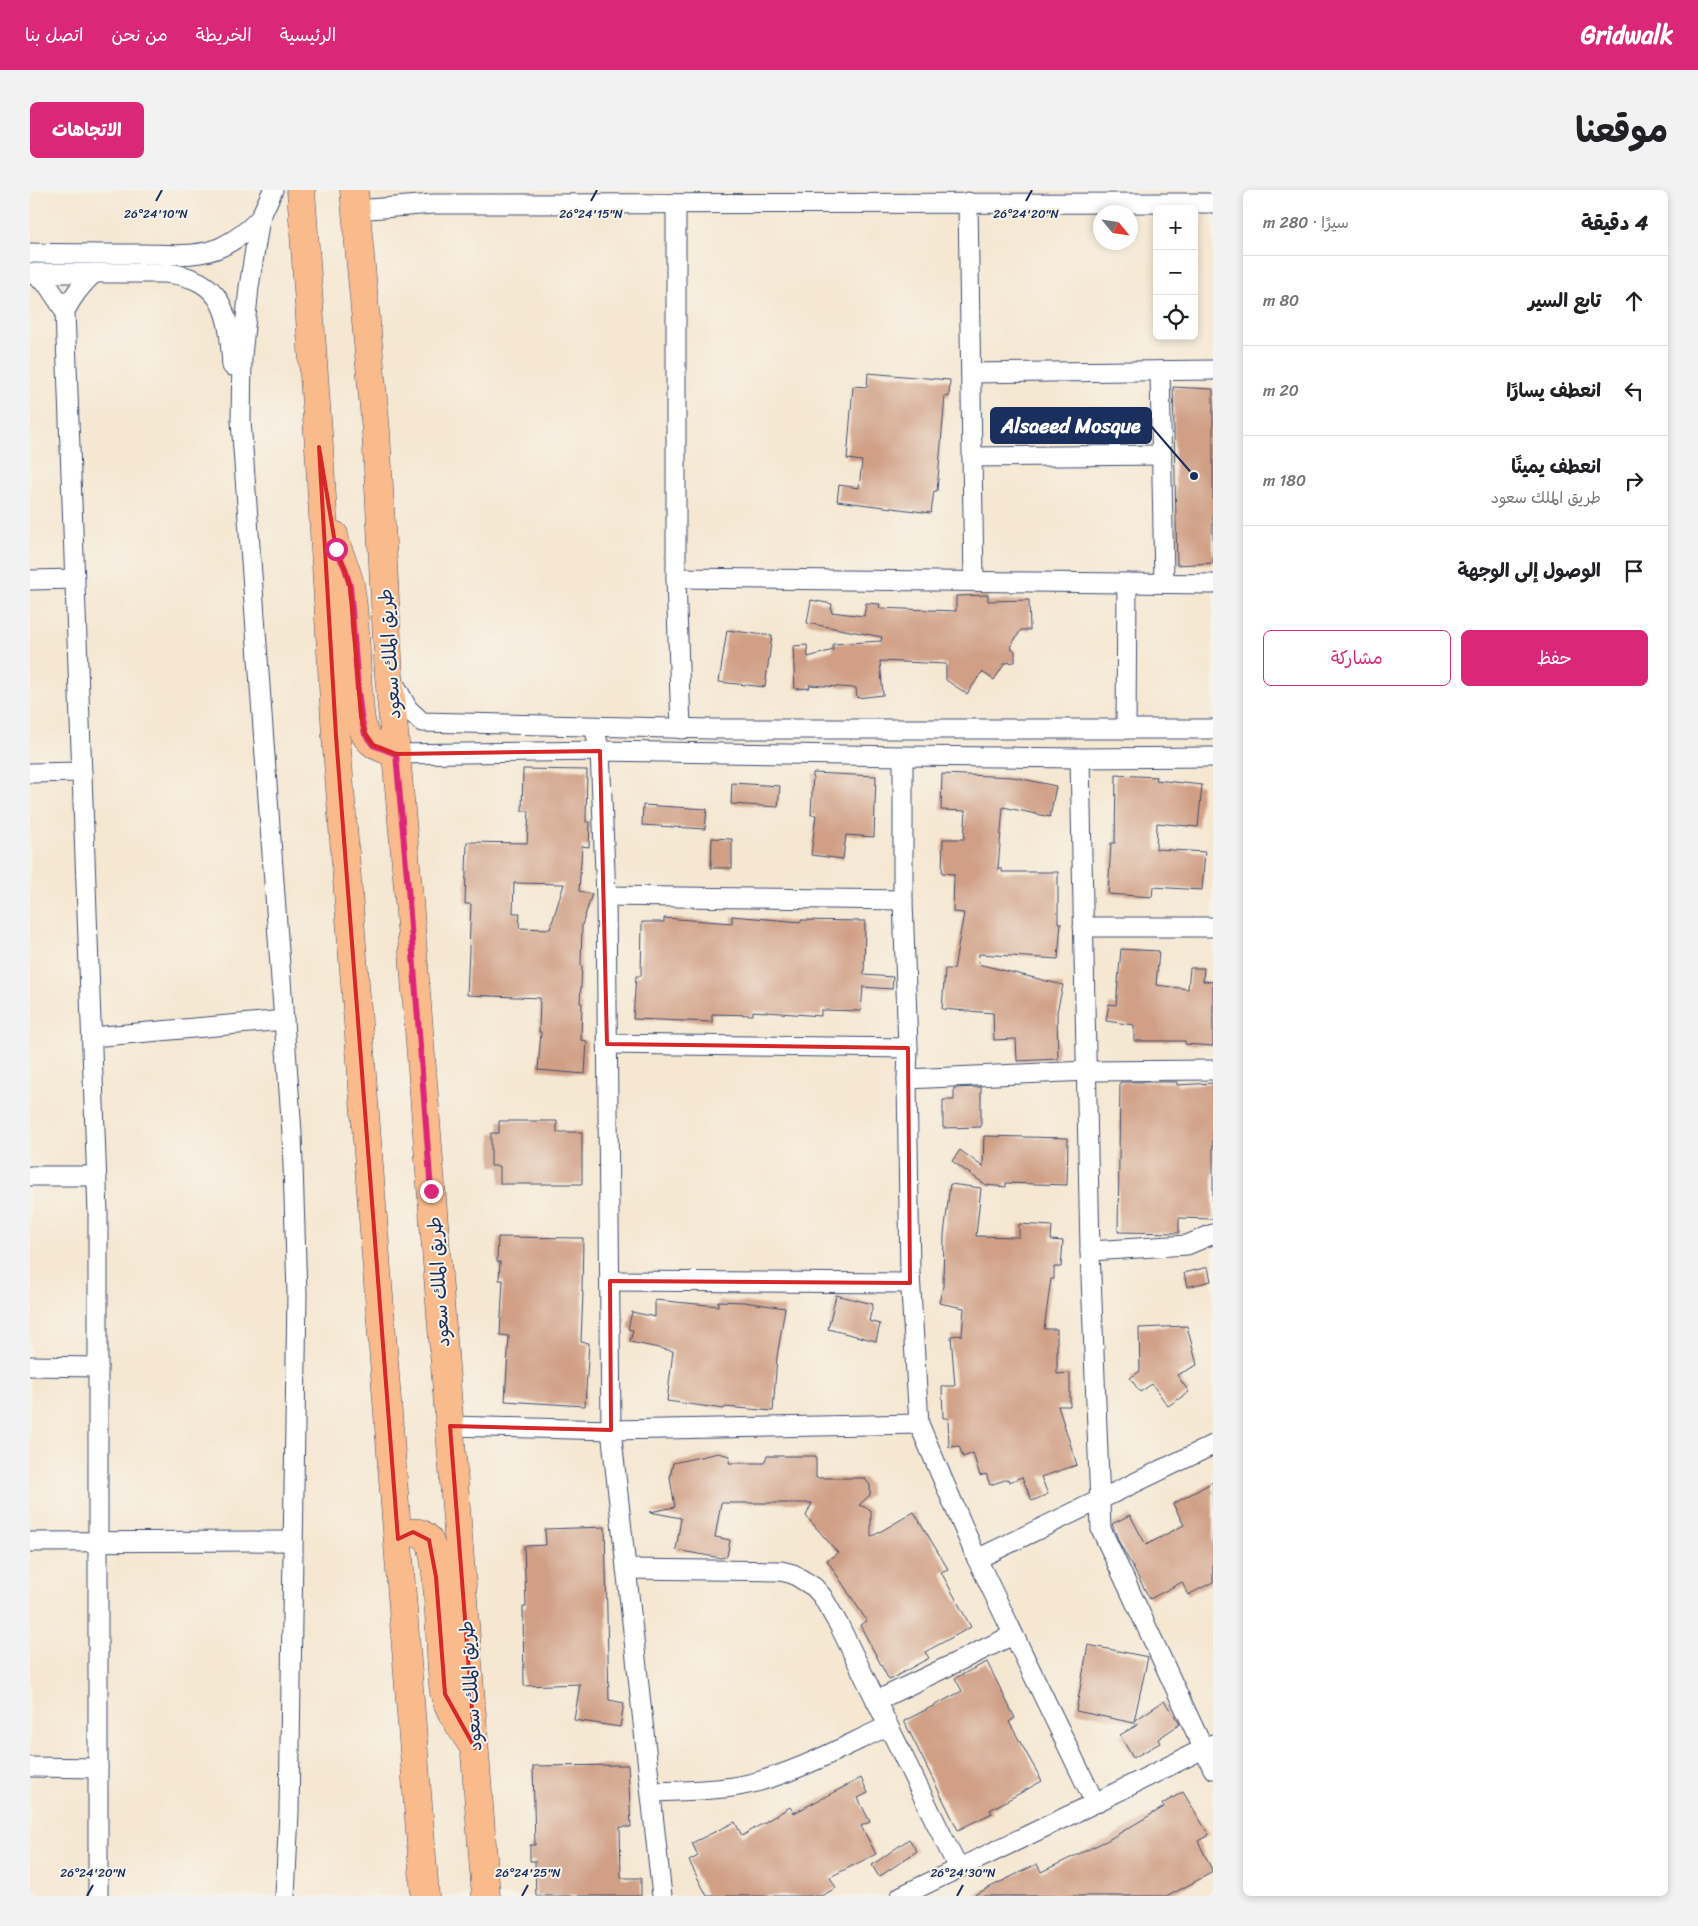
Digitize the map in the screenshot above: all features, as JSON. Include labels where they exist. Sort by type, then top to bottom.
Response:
[{"type":"main road","points":[[301,190],[319,447],[336,736],[398,1539],[422,1893]]},
{"type":"main road","name":"طريق الملك سعود","points":[[355,200],[376,431],[389,676],[408,888],[486,1896]]},
{"type":"main road","points":[[319,447],[336,549],[345,568],[350,586],[361,716],[365,734],[373,745],[396,754]]},
{"type":"main road","points":[[398,1539],[405,1533],[413,1532],[422,1534],[429,1540],[433,1553],[436,1577],[445,1694],[460,1727],[475,1748]]},
{"type":"street","points":[[273,190],[260,218],[249,287],[242,356],[241,421],[292,1133],[297,1294],[289,1812],[285,1896]]},
{"type":"street","points":[[355,200],[433,204],[1213,202]]},
{"type":"street","points":[[968,202],[974,581]]},
{"type":"street","points":[[676,204],[676,578],[680,729]]},
{"type":"street","points":[[30,254],[206,252],[220,248],[235,239],[249,230],[260,218]]},
{"type":"street","points":[[31,273],[182,275],[195,280],[215,294],[222,304],[229,328],[232,367],[241,421]]},
{"type":"street","points":[[31,273],[47,284],[65,311]]},
{"type":"street","points":[[94,273],[81,284],[72,296],[65,311],[97,1176],[98,1896]]},
{"type":"street","points":[[971,373],[1213,370]]},
{"type":"street","points":[[1160,371],[1164,584]]},
{"type":"street","points":[[972,457],[1162,455]]},
{"type":"street","points":[[676,578],[1213,584]]},
{"type":"street","points":[[30,580],[75,579]]},
{"type":"street","points":[[1126,729],[1127,583]]},
{"type":"street","points":[[389,676],[408,709],[422,722],[680,729],[1213,729]]},
{"type":"street","points":[[594,726],[600,751],[606,896],[611,1430],[662,1896]]},
{"type":"street","points":[[396,754],[600,751],[1080,758],[1213,757]]},
{"type":"street","points":[[903,756],[903,900],[908,1048],[910,1283],[919,1424],[977,1559],[1095,1804]]},
{"type":"street","points":[[1080,758],[1088,1071],[1090,1251],[1101,1529],[1209,1746],[1213,1769]]},
{"type":"street","points":[[30,773],[82,772]]},
{"type":"street","points":[[606,896],[903,900]]},
{"type":"street","points":[[1083,927],[1213,927]]},
{"type":"street","points":[[92,1037],[284,1020]]},
{"type":"street","points":[[607,1044],[908,1048]]},
{"type":"street","points":[[907,1079],[1088,1071],[1213,1070]]},
{"type":"street","points":[[30,1176],[97,1176]]},
{"type":"street","points":[[1090,1251],[1187,1245],[1213,1234]]},
{"type":"street","points":[[610,1281],[910,1283]]},
{"type":"street","points":[[30,1366],[98,1366]]},
{"type":"street","points":[[450,1426],[611,1430],[919,1424]]},
{"type":"street","points":[[977,1559],[1213,1445]]},
{"type":"street","points":[[30,1542],[293,1541]]},
{"type":"street","points":[[626,1569],[769,1569],[793,1574],[814,1587],[828,1606],[958,1868]]},
{"type":"street","points":[[876,1701],[1013,1635]]},
{"type":"street","points":[[651,1792],[738,1786],[765,1780],[817,1759],[888,1726]]},
{"type":"street","points":[[900,1896],[1095,1804],[1209,1746]]},
{"type":"street","points":[[30,1767],[98,1768]]},
{"type":"highlighted area","points":[[319,447],[336,549],[350,586],[361,716],[365,734],[373,745],[396,754],[600,751],[607,1044],[908,1048],[910,1283],[610,1281],[611,1430],[450,1426],[475,1748],[445,1694],[436,1577],[429,1540],[413,1532],[398,1539],[336,736]]},
{"type":"building","points":[[868,373],[950,380],[949,397],[945,396],[937,491],[934,491],[931,513],[837,501],[839,485],[859,488],[862,461],[847,459],[853,386],[867,387]]},
{"type":"building","points":[[1173,387],[1213,389],[1213,563],[1177,565]]},
{"type":"building","points":[[988,595],[988,601],[1029,600],[1030,630],[1021,630],[1010,647],[1015,651],[1015,662],[1005,663],[994,680],[982,672],[967,694],[946,680],[946,664],[880,661],[883,695],[857,698],[856,688],[809,685],[810,688],[795,689],[793,646],[807,645],[808,657],[833,650],[833,644],[881,641],[882,637],[807,623],[811,600],[832,604],[831,612],[864,616],[866,603],[880,604],[879,608],[956,611],[956,596]]},
{"type":"building","points":[[727,630],[772,636],[765,687],[719,682]]},
{"type":"building","points":[[523,769],[587,770],[586,822],[590,822],[589,847],[582,846],[579,891],[592,894],[582,925],[580,1003],[582,1003],[581,1040],[587,1041],[585,1074],[538,1070],[541,1032],[539,1032],[540,998],[467,995],[471,904],[465,904],[467,842],[527,843],[529,811],[522,811]],"holes":[[[514,883],[564,884],[550,929],[519,928],[520,913],[513,913]]]},
{"type":"building","points":[[813,773],[876,776],[874,837],[846,835],[843,859],[811,855],[816,815],[811,815]]},
{"type":"building","points":[[942,774],[1013,777],[1056,786],[1050,817],[1003,807],[998,869],[1002,869],[1002,872],[1058,872],[1058,923],[1061,923],[1058,959],[979,954],[978,964],[1063,985],[1057,1012],[1058,1059],[1017,1061],[1016,1039],[994,1040],[993,1013],[942,1009],[945,969],[954,969],[964,913],[953,912],[954,874],[942,873],[943,839],[964,839],[966,811],[941,810]]},
{"type":"building","points":[[1116,775],[1157,777],[1156,780],[1202,785],[1198,827],[1157,823],[1156,849],[1205,852],[1202,890],[1153,887],[1152,897],[1108,894],[1111,843],[1115,843]]},
{"type":"building","points":[[732,783],[780,786],[778,807],[731,804]]},
{"type":"building","points":[[643,805],[707,809],[705,829],[642,825]]},
{"type":"building","points":[[712,838],[732,839],[732,868],[711,868]]},
{"type":"building","points":[[732,916],[801,922],[801,920],[865,921],[864,975],[893,977],[892,989],[863,987],[861,1011],[821,1010],[821,1016],[753,1011],[753,1015],[712,1014],[712,1022],[633,1019],[636,976],[641,976],[642,922],[664,922],[664,918],[732,923]]},
{"type":"building","points":[[1121,949],[1159,951],[1156,985],[1188,989],[1190,968],[1204,968],[1203,981],[1213,982],[1213,1046],[1185,1044],[1185,1041],[1134,1041],[1134,1025],[1106,1021],[1109,1004],[1116,1005]]},
{"type":"building","points":[[1120,1082],[1177,1082],[1177,1085],[1213,1083],[1213,1219],[1179,1218],[1179,1233],[1118,1232]]},
{"type":"building","points":[[981,1087],[981,1127],[943,1128],[943,1100],[954,1100],[954,1088]]},
{"type":"building","points":[[499,1121],[557,1121],[557,1132],[582,1132],[582,1184],[500,1184],[500,1166],[491,1166],[491,1133],[499,1133]]},
{"type":"building","points":[[984,1136],[1068,1138],[1067,1185],[1006,1183],[1006,1187],[986,1185],[952,1161],[960,1150],[983,1167]]},
{"type":"building","points":[[950,1184],[981,1188],[976,1236],[1019,1237],[1019,1224],[1052,1226],[1051,1240],[1063,1241],[1061,1267],[1054,1267],[1054,1279],[1051,1279],[1044,1329],[1057,1329],[1057,1374],[1070,1373],[1070,1406],[1058,1406],[1077,1465],[1041,1477],[1048,1494],[1032,1501],[1022,1477],[1009,1482],[1008,1479],[990,1485],[986,1474],[980,1476],[973,1453],[963,1457],[959,1446],[949,1447],[948,1418],[943,1418],[942,1386],[955,1386],[951,1336],[962,1335],[964,1308],[939,1303],[943,1286],[944,1235]]},
{"type":"building","points":[[498,1237],[583,1238],[581,1342],[589,1343],[585,1406],[505,1401],[509,1336],[500,1335],[503,1280],[499,1280],[500,1262],[497,1262]]},
{"type":"building","points":[[1208,1267],[1211,1281],[1187,1287],[1184,1273]]},
{"type":"building","points":[[836,1295],[873,1304],[869,1321],[880,1324],[876,1341],[828,1329]]},
{"type":"building","points":[[655,1300],[718,1306],[718,1301],[744,1302],[785,1308],[777,1357],[773,1411],[725,1407],[724,1409],[667,1401],[673,1351],[630,1342],[633,1330],[628,1329],[632,1312],[655,1317]]},
{"type":"building","points":[[1187,1326],[1197,1365],[1177,1375],[1189,1392],[1168,1406],[1152,1384],[1140,1392],[1130,1378],[1140,1371],[1139,1328]]},
{"type":"building","points":[[718,1453],[730,1456],[729,1463],[764,1463],[767,1456],[816,1456],[816,1478],[864,1478],[870,1485],[870,1495],[859,1505],[871,1510],[871,1537],[914,1512],[948,1569],[941,1572],[971,1627],[925,1652],[929,1658],[889,1680],[860,1625],[867,1621],[827,1560],[838,1553],[806,1516],[812,1503],[721,1503],[715,1537],[730,1540],[727,1556],[721,1558],[676,1550],[681,1518],[650,1512],[675,1507],[670,1478],[673,1463]]},
{"type":"building","points":[[1213,1482],[1213,1582],[1188,1595],[1182,1582],[1150,1599],[1119,1542],[1112,1524],[1130,1515],[1146,1545],[1184,1525],[1173,1504]]},
{"type":"building","points":[[605,1527],[609,1700],[624,1703],[620,1727],[574,1720],[580,1684],[524,1686],[523,1607],[526,1607],[524,1546],[546,1545],[545,1529]]},
{"type":"building","points":[[1088,1645],[1148,1657],[1134,1721],[1164,1701],[1180,1724],[1158,1739],[1160,1743],[1133,1758],[1120,1735],[1139,1724],[1076,1711]]},
{"type":"building","points":[[987,1662],[1015,1718],[1009,1722],[1042,1781],[990,1810],[992,1813],[958,1830],[904,1721],[962,1691],[955,1678]]},
{"type":"building","points":[[628,1765],[631,1827],[620,1827],[621,1878],[641,1878],[641,1896],[536,1896],[535,1861],[530,1861],[530,1845],[535,1845],[533,1766]]},
{"type":"building","points":[[861,1778],[868,1793],[858,1798],[870,1822],[861,1826],[876,1854],[830,1877],[836,1888],[821,1896],[707,1896],[689,1861],[698,1856],[692,1843],[735,1822],[742,1836],[790,1807],[794,1813]]},
{"type":"building","points":[[1183,1792],[1209,1835],[1198,1841],[1213,1872],[1168,1896],[972,1896],[1037,1864],[1041,1872],[1108,1840],[1164,1807],[1162,1804]]},
{"type":"building","points":[[909,1839],[917,1851],[879,1877],[872,1865]]},
{"type":"place","name":"Alsaeed Mosque","points":[[1194,476]]},
{"type":"route","points":[[336,549],[345,568],[350,586],[358,690],[365,734],[373,745],[396,754],[431,1191]]}]
